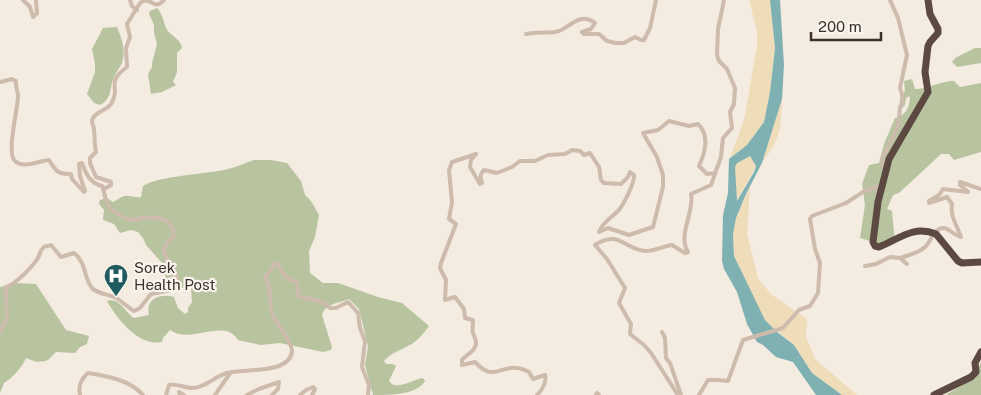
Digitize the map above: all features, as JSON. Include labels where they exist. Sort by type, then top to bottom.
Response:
[{"type":"highway","points":[[928,0],[930,14],[938,29],[938,33],[928,46],[925,72],[928,92],[889,159],[882,185],[873,238],[875,246],[882,246],[910,232],[919,230],[934,233],[958,261],[962,263],[981,262]]},
{"type":"highway","points":[[934,395],[971,377],[976,372],[975,363],[981,352]]},
{"type":"street","points":[[23,0],[30,7],[33,17],[37,13],[36,0]]},
{"type":"street","points":[[130,0],[132,6],[137,10]]},
{"type":"street","points":[[104,189],[111,185],[110,182],[96,177],[90,163],[90,158],[96,152],[92,120],[96,114],[110,106],[114,99],[114,80],[117,74],[126,67],[126,48],[130,37],[127,24],[140,2],[146,0],[152,5],[156,5],[164,0]]},
{"type":"street","points":[[526,34],[562,30],[574,21],[582,19],[592,20],[595,23],[591,29],[582,32],[584,34],[598,34],[607,41],[616,43],[635,37],[644,40],[650,28],[656,0]]},
{"type":"street","points":[[680,395],[651,353],[630,334],[631,324],[619,303],[625,288],[595,245],[604,240],[615,239],[627,243],[636,249],[647,251],[672,245],[685,253],[688,252],[686,238],[687,222],[692,201],[690,194],[711,185],[721,157],[723,138],[732,128],[730,112],[736,94],[733,79],[719,61],[717,55],[718,29],[724,0]]},
{"type":"street","points":[[884,176],[882,159],[898,126],[903,98],[900,88],[907,55],[898,18],[890,0]]},
{"type":"street","points":[[0,82],[16,80],[18,96],[11,145],[11,155],[16,163],[37,163],[48,160],[56,171],[64,175],[71,174],[72,179],[84,192],[80,170],[82,162],[92,181],[104,189],[105,199],[113,211],[122,217],[135,220],[144,218],[161,219],[168,222],[174,229],[174,236],[165,245],[164,250],[166,260],[177,277],[179,287],[151,294],[140,308],[134,311],[116,297],[106,296],[93,289],[85,267],[77,255],[74,253],[61,258],[51,245],[45,246],[41,249],[38,259],[24,274],[15,283],[6,287],[7,319],[0,332]]},
{"type":"street","points":[[537,395],[545,383],[545,375],[533,379],[529,372],[516,368],[495,372],[484,370],[475,362],[462,364],[462,360],[474,349],[476,344],[472,331],[473,322],[465,318],[464,309],[455,297],[445,300],[446,280],[440,268],[456,224],[449,219],[452,202],[449,170],[452,162],[476,154],[471,160],[470,167],[480,184],[482,183],[481,173],[484,170],[498,173],[520,161],[535,161],[548,155],[564,154],[572,150],[580,151],[584,155],[590,153],[599,167],[601,180],[604,183],[621,184],[630,172],[634,175],[633,183],[619,210],[608,220],[600,232],[608,228],[629,235],[653,227],[663,187],[663,175],[643,133],[658,130],[669,121],[689,126],[700,125],[706,140],[705,152],[700,166],[707,174],[715,173]]},
{"type":"street","points":[[865,266],[876,264],[890,257],[900,258],[916,253],[924,248],[934,233],[941,228],[945,228],[961,237],[951,210],[952,204],[947,197],[933,203],[929,203],[929,201],[939,195],[943,189],[968,192],[960,185],[960,182],[981,189]]},
{"type":"street","points":[[699,395],[708,380],[728,381],[743,340],[783,328],[799,310],[810,306],[818,293],[820,263],[811,228],[810,219],[812,216],[840,206],[863,192],[882,185]]},
{"type":"street","points":[[900,258],[907,264]]},
{"type":"street","points":[[166,395],[169,385],[173,384],[192,388],[202,386],[225,373],[275,368],[288,361],[292,348],[282,332],[281,326],[276,322],[265,277],[274,264],[277,263],[284,276],[297,283],[298,296],[326,302],[330,308],[336,308],[348,302],[356,309],[364,341],[362,367],[369,385],[368,395]]},
{"type":"street","points":[[662,332],[666,358],[670,363],[680,395]]},
{"type":"street","points":[[215,395],[231,372]]},
{"type":"street","points":[[80,395],[79,386],[88,373],[104,375],[134,385],[142,395]]},
{"type":"street","points":[[248,395],[279,382],[278,389],[272,395]]},
{"type":"street","points":[[300,395],[313,387],[315,388],[312,395]]},
{"type":"green space","points":[[157,8],[162,15],[167,30],[178,40],[182,48],[177,53],[177,72],[173,82],[176,85],[162,92],[151,94],[148,74],[152,67],[157,44],[154,25],[149,14],[150,11]]},
{"type":"green space","points":[[117,27],[124,54],[121,65],[112,81],[109,96],[100,105],[94,103],[87,94],[95,72],[92,49],[103,28]]},
{"type":"green space","points":[[975,48],[981,48],[981,63],[957,67],[952,62],[955,58]]},
{"type":"green space","points":[[912,79],[915,89],[949,81],[954,81],[960,87],[981,83],[981,152],[954,160],[949,154],[941,154],[899,193],[893,195],[887,209],[892,211],[895,243],[880,250],[870,241],[860,238],[865,205],[862,184],[869,165],[879,163],[884,144],[895,118],[905,113],[908,108],[910,96],[906,98],[905,105],[900,110],[900,97],[905,91],[904,81]]},
{"type":"green space","points":[[254,160],[271,160],[287,163],[301,181],[305,195],[319,215],[315,237],[309,251],[310,273],[323,283],[338,283],[402,303],[429,326],[414,342],[392,354],[384,361],[386,364],[396,366],[389,381],[392,384],[400,385],[423,378],[425,381],[421,386],[410,392],[373,395],[365,365],[368,346],[359,309],[349,299],[326,308],[322,315],[332,347],[331,350],[323,352],[280,343],[261,345],[238,340],[232,334],[224,331],[188,335],[178,334],[170,330],[162,342],[153,342],[137,336],[117,316],[107,301],[112,300],[119,303],[134,318],[149,315],[148,309],[151,301],[164,296],[174,297],[178,308],[185,314],[188,312],[192,302],[191,288],[181,288],[177,275],[166,279],[163,264],[146,245],[138,232],[131,230],[120,233],[114,224],[103,220],[104,210],[99,204],[100,200],[107,198],[113,202],[124,196],[141,197],[143,186],[159,180],[224,170]]},
{"type":"green space","points":[[15,283],[36,284],[66,330],[89,336],[87,344],[80,347],[75,353],[56,352],[48,360],[37,362],[26,358],[17,372],[4,383],[0,393],[0,287]]},
{"type":"green space","points":[[981,362],[981,395],[945,395],[966,382],[974,374]]},
{"type":"sand","points":[[749,0],[770,0],[775,48],[770,92],[764,122],[747,145],[730,158],[744,120],[757,46],[757,31]]},
{"type":"sand","points":[[782,99],[779,133],[773,147],[762,163]]},
{"type":"sand","points":[[750,156],[756,166],[737,201],[734,167],[737,163]]},
{"type":"sand","points":[[750,186],[747,234],[758,279],[772,295],[807,319],[806,337],[816,360],[857,395],[842,395],[812,373],[794,345],[766,322],[758,309],[734,256],[733,234],[736,218]]},
{"type":"water","points":[[770,0],[780,0],[784,65],[782,99],[762,163],[736,218],[733,234],[734,256],[765,320],[794,345],[812,373],[842,395],[816,395],[793,362],[776,357],[757,342],[747,324],[737,292],[724,269],[722,261],[723,215],[728,193],[729,159],[747,145],[764,122],[770,92],[775,48]],"holes":[[[750,156],[756,166],[754,172],[737,201],[735,167],[737,163]]]},
{"type":"place","name":"Sorek Health Post","points":[[116,297]]}]
